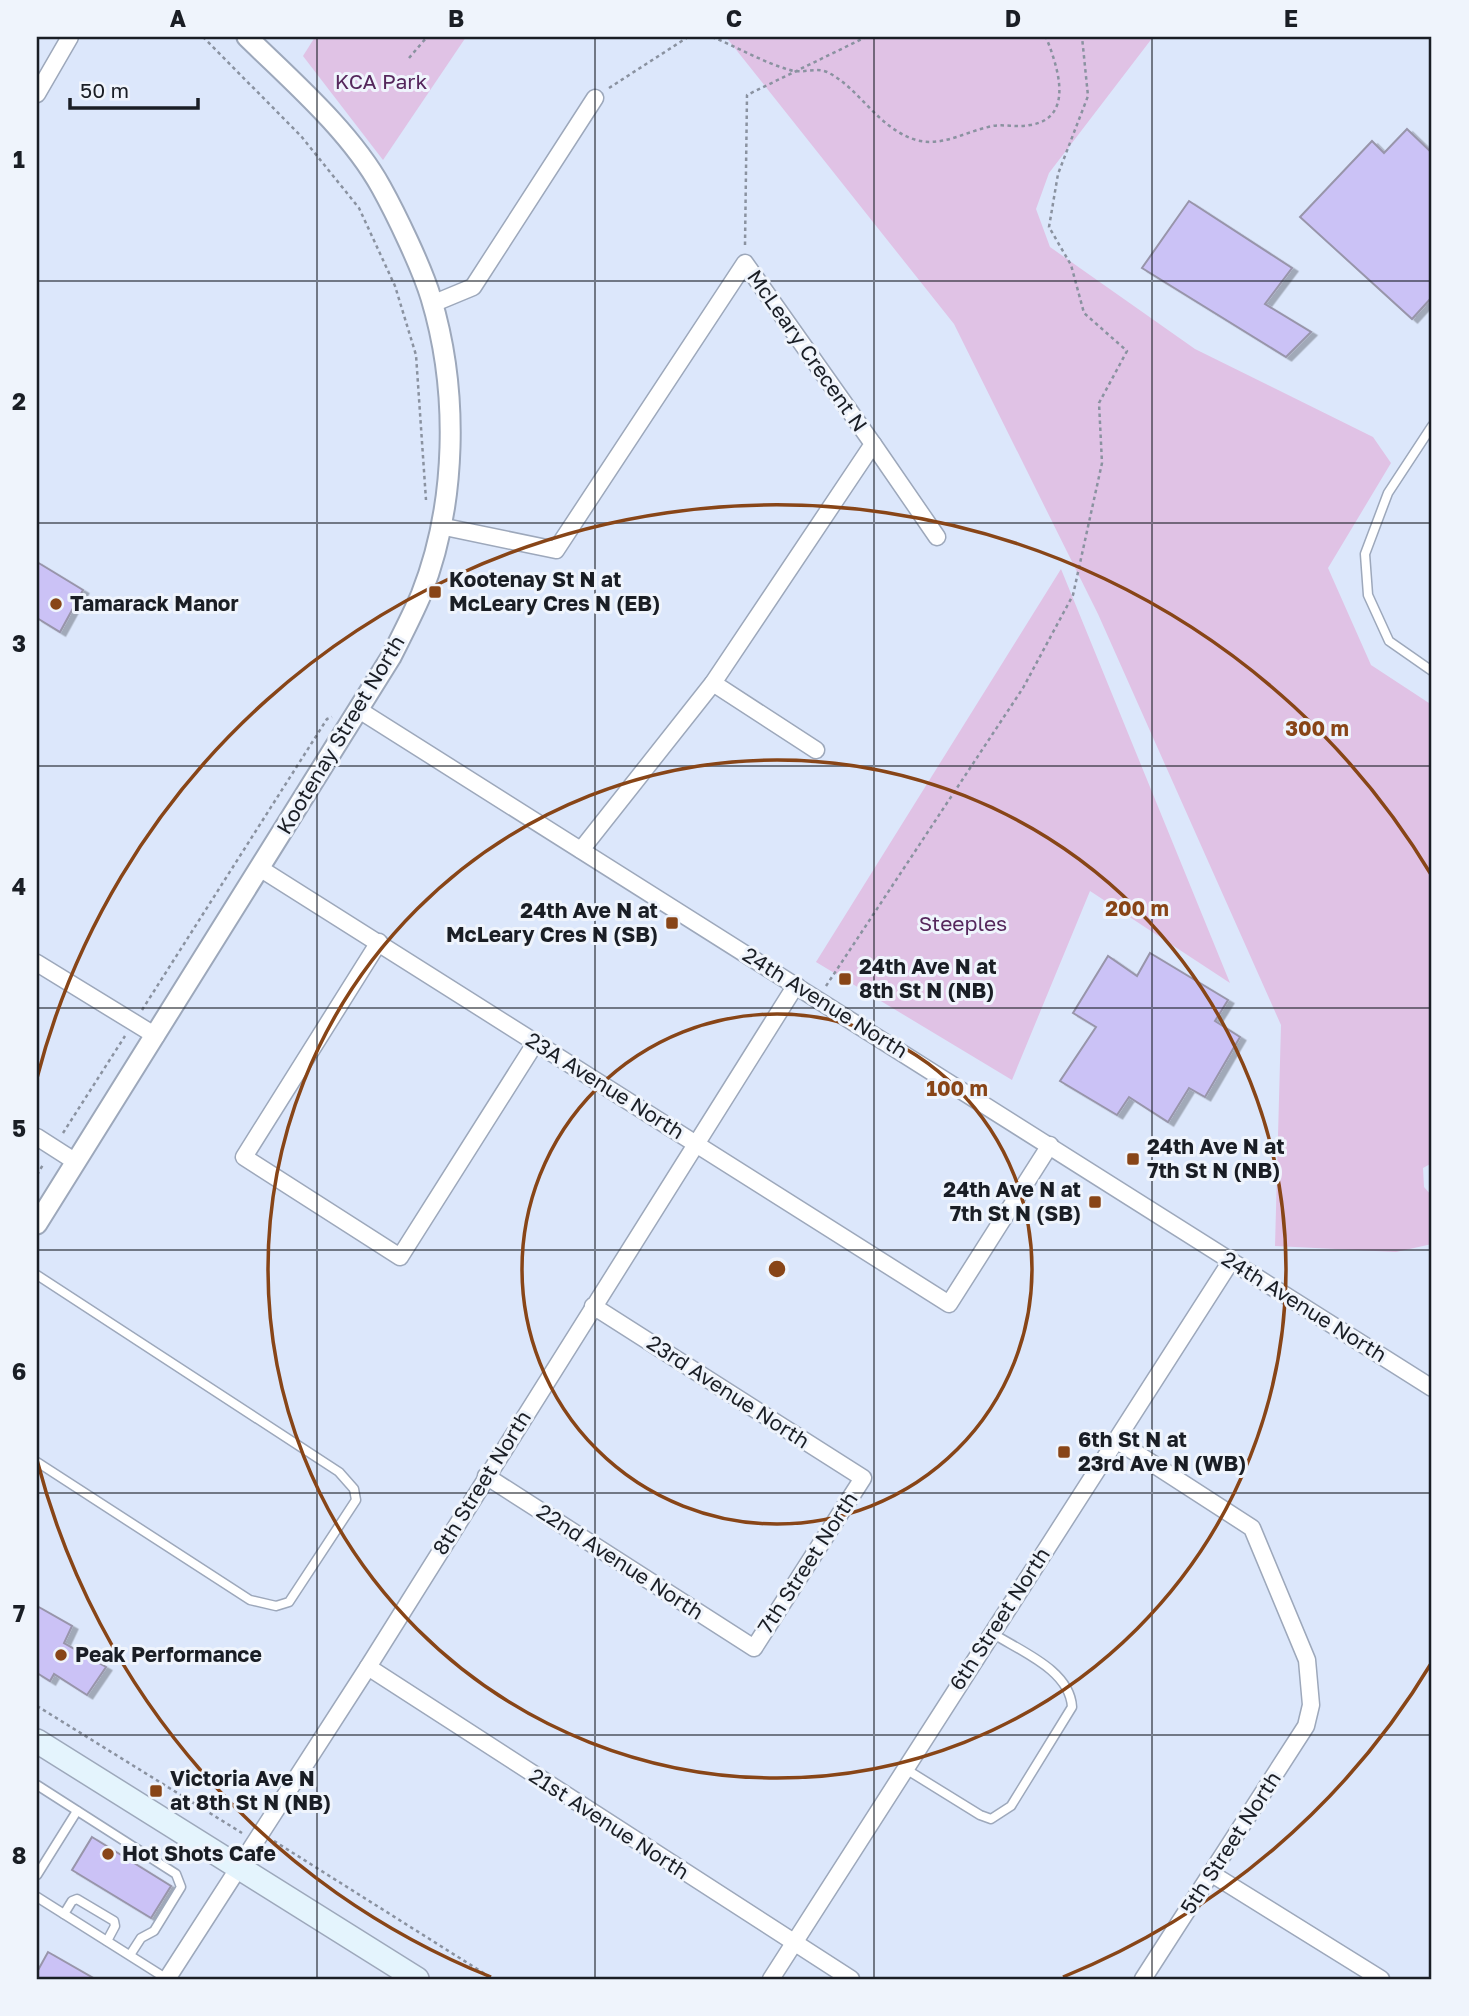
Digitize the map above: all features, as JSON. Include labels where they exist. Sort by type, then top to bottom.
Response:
[{"type":"main road","points":[[37,1741],[417,1979]]},
{"type":"street","points":[[37,94],[70,37]]},
{"type":"street","name":"Kootenay Street North","points":[[37,1224],[391,657],[421,593],[440,526],[451,454],[445,369],[432,304],[380,185],[328,117],[247,37]]},
{"type":"street","points":[[432,304],[473,287],[595,98]]},
{"type":"street","name":"McLeary Crecent N","points":[[440,526],[556,550],[745,263],[873,444],[713,682],[581,850]]},
{"type":"street","points":[[873,444],[937,537]]},
{"type":"street","points":[[713,682],[816,750]]},
{"type":"street","name":"24th Avenue North","points":[[359,710],[1432,1388]]},
{"type":"street","name":"23A Avenue North","points":[[261,869],[949,1304],[1050,1145]]},
{"type":"street","points":[[379,942],[244,1157],[400,1257],[536,1042]]},
{"type":"street","points":[[37,963],[156,1036]]},
{"type":"street","name":"8th Street North","points":[[167,1979],[368,1667],[796,985]]},
{"type":"street","points":[[37,1137],[76,1162]]},
{"type":"street","name":"6th Street North","points":[[771,1979],[1231,1261]]},
{"type":"street","name":"23rd Avenue North","points":[[593,1306],[863,1478]]},
{"type":"street","name":"5th Street North","points":[[1116,1440],[1252,1528],[1307,1660],[1311,1704],[1306,1726],[1143,1979]]},
{"type":"street","name":"22nd Avenue North","points":[[486,1476],[754,1648]]},
{"type":"street","name":"7th Street North","points":[[754,1648],[863,1478]]},
{"type":"street","name":"21st Avenue North","points":[[368,1667],[851,1979]]},
{"type":"street","points":[[1212,1874],[1381,1979]]},
{"type":"lane","points":[[1432,426],[1388,493],[1365,554],[1368,595],[1389,641],[1432,671]]},
{"type":"lane","points":[[37,1275],[339,1472],[354,1489],[356,1500],[289,1602],[276,1606],[263,1605],[250,1600],[37,1462]]},
{"type":"lane","points":[[904,1768],[980,1815],[991,1819],[1011,1806],[1072,1707],[1072,1696],[1067,1683],[992,1633]]},
{"type":"lane","points":[[37,1785],[176,1874],[181,1886],[154,1931],[141,1938],[130,1955]]},
{"type":"lane","points":[[37,1875],[77,1811]]},
{"type":"lane","points":[[37,1897],[167,1979]]},
{"type":"lane","points":[[64,1914],[72,1901],[77,1899],[114,1921],[115,1926],[107,1941]]},
{"type":"path","points":[[203,37],[301,136],[359,208],[395,286],[416,355],[424,496],[440,526]]},
{"type":"path","points":[[408,58],[427,37]]},
{"type":"path","points":[[595,98],[688,37]]},
{"type":"path","points":[[712,37],[795,72],[824,70],[840,80],[866,107],[914,139],[928,142],[949,141],[999,124],[1029,126],[1044,121],[1052,114],[1061,90],[1046,37]]},
{"type":"path","points":[[745,263],[747,95],[866,37]]},
{"type":"path","points":[[818,999],[1023,688],[1073,595],[1102,463],[1099,403],[1127,351],[1084,313],[1071,265],[1049,227],[1058,174],[1088,96],[1082,37]]},
{"type":"path","points":[[37,1175],[327,719],[359,710]]},
{"type":"path","points":[[37,1706],[256,1841],[274,1841]]},
{"type":"green space","name":"KCA Park","points":[[315,37],[466,37],[383,160],[303,56]]},
{"type":"green space","points":[[726,37],[1153,37],[1049,173],[1036,209],[1050,247],[1195,349],[1373,437],[1391,463],[1328,568],[1371,665],[1432,705],[1432,1163],[1423,1168],[1424,1187],[1432,1196],[1432,1244],[1396,1252],[1275,1246],[1281,1025],[1098,614],[954,324]]},
{"type":"green space","name":"Steeples","points":[[1061,569],[1230,983],[1090,891],[1012,1080],[816,962]]},
{"type":"building","points":[[1407,129],[1432,153],[1432,297],[1412,319],[1300,217],[1372,141],[1384,153]]},
{"type":"building","points":[[1189,201],[1292,268],[1265,304],[1311,332],[1286,357],[1142,268]]},
{"type":"building","name":"Tamarack Manor","points":[[37,562],[83,590],[60,632],[37,618]]},
{"type":"building","points":[[1150,953],[1228,1000],[1215,1021],[1240,1037],[1205,1097],[1189,1088],[1168,1122],[1129,1097],[1117,1115],[1060,1081],[1096,1027],[1073,1013],[1108,956],[1137,976]]},
{"type":"building","name":"Peak Performance","points":[[37,1606],[72,1626],[64,1643],[106,1667],[87,1695],[54,1674],[50,1681],[37,1673]]},
{"type":"building","points":[[92,1837],[171,1886],[151,1918],[72,1870]]},
{"type":"building","points":[[48,1952],[95,1979],[37,1979],[37,1972]]},
{"type":"place","name":"Kootenay St N at McLeary Cres N (EB)","points":[[435,592]]},
{"type":"place","name":"Tamarack Manor","points":[[56,604]]},
{"type":"place","name":"24th Ave N at McLeary Cres N (SB)","points":[[672,923]]},
{"type":"place","name":"24th Ave N at 8th St N (NB)","points":[[845,979]]},
{"type":"place","name":"24th Ave N at 7th St N (NB)","points":[[1133,1159]]},
{"type":"place","name":"24th Ave N at 7th St N (SB)","points":[[1095,1202]]},
{"type":"place","name":"6th St N at 23rd Ave N (WB)","points":[[1064,1452]]},
{"type":"place","name":"Peak Performance","points":[[61,1655]]},
{"type":"place","name":"Victoria Ave N at 8th St N (NB)","points":[[156,1791]]},
{"type":"place","name":"Hot Shots Cafe","points":[[108,1854]]}]
